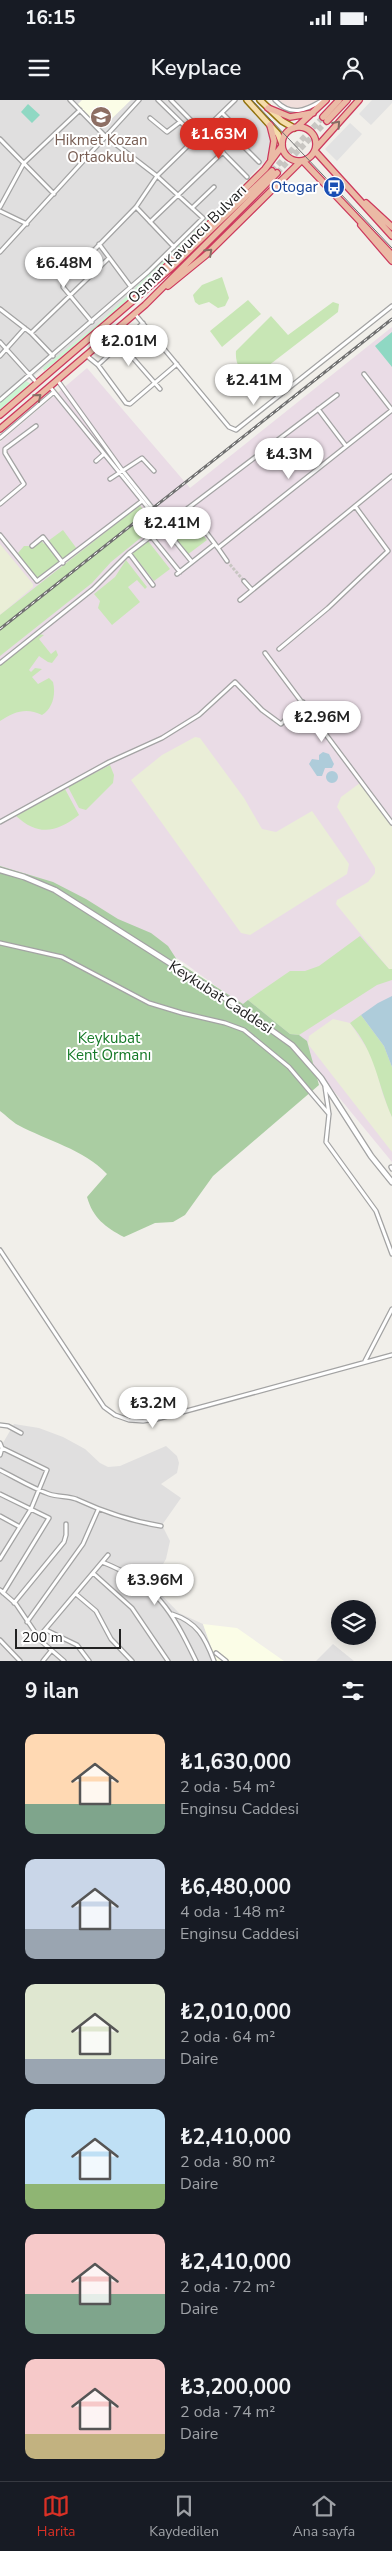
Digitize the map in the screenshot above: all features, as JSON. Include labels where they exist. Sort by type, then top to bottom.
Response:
[{"type":"highway","points":[[273,170],[285,134],[313,113],[325,100]]},
{"type":"highway","points":[[339,100],[325,119],[347,100]]},
{"type":"highway","points":[[282,145],[288,158],[302,161],[309,159],[315,149],[359,100]]},
{"type":"highway","points":[[268,108],[290,117],[313,113]]},
{"type":"highway","points":[[270,125],[274,144],[273,170]]},
{"type":"highway","points":[[296,127],[312,133],[315,149],[392,236]]},
{"type":"highway","points":[[302,161],[347,205],[392,255]]},
{"type":"highway","points":[[144,305],[206,255],[302,161]]},
{"type":"highway","name":"Osman Kavuncu Bulvarı","points":[[0,416],[138,297],[273,170]]},
{"type":"highway","name":"Osman Kavuncu Bulvarı","points":[[0,428],[52,390],[58,381],[135,314],[273,170]]},
{"type":"highway","points":[[359,198],[374,209],[392,227]]},
{"type":"highway","points":[[347,205],[392,261]]},
{"type":"main road","points":[[247,100],[278,134],[282,145]]},
{"type":"main road","points":[[260,100],[289,126],[296,127]]},
{"type":"street","points":[[0,400],[92,322],[203,218],[157,176],[105,136],[70,100]]},
{"type":"street","points":[[75,105],[80,100]]},
{"type":"street","points":[[0,251],[27,224],[139,100]]},
{"type":"street","points":[[158,100],[196,138]]},
{"type":"street","points":[[171,100],[247,177]]},
{"type":"street","points":[[92,322],[63,287],[64,281],[136,207],[157,176],[236,100]]},
{"type":"street","points":[[275,100],[286,109],[298,112],[325,100]]},
{"type":"street","points":[[27,224],[0,209],[2,201],[24,163],[80,110]]},
{"type":"street","points":[[222,113],[245,136],[239,142],[259,162]]},
{"type":"street","points":[[150,118],[167,132],[180,122]]},
{"type":"street","points":[[0,139],[54,194]]},
{"type":"street","points":[[150,222],[224,152]]},
{"type":"street","points":[[192,208],[214,187]]},
{"type":"street","points":[[136,207],[174,247]]},
{"type":"street","points":[[100,244],[131,287]]},
{"type":"street","points":[[31,333],[109,258]]},
{"type":"street","points":[[135,314],[229,427],[239,429],[392,306]]},
{"type":"street","points":[[0,308],[31,333],[53,356]]},
{"type":"street","points":[[98,365],[143,323]]},
{"type":"street","points":[[0,356],[25,328]]},
{"type":"street","points":[[112,334],[160,389]]},
{"type":"street","points":[[0,342],[37,383]]},
{"type":"street","points":[[87,356],[98,365],[128,404],[132,404],[177,364]]},
{"type":"street","points":[[151,536],[178,573],[216,546],[392,410],[364,374]]},
{"type":"street","points":[[58,381],[142,501],[165,526]]},
{"type":"street","points":[[0,438],[52,390],[104,454],[121,471],[192,562]]},
{"type":"street","points":[[0,663],[93,590],[128,554],[337,395]]},
{"type":"street","points":[[318,409],[346,446]]},
{"type":"street","points":[[0,504],[24,484],[5,453],[5,449],[36,426]]},
{"type":"street","points":[[96,461],[104,454]]},
{"type":"street","points":[[110,479],[142,458],[154,471]]},
{"type":"street","points":[[240,600],[392,476]]},
{"type":"street","points":[[0,535],[37,581],[142,501]]},
{"type":"street","points":[[279,649],[328,608],[388,551],[355,506]]},
{"type":"street","points":[[188,508],[228,561]]},
{"type":"street","points":[[32,546],[43,537],[63,563]]},
{"type":"street","points":[[128,554],[154,585]]},
{"type":"street","points":[[244,581],[252,590]]},
{"type":"street","points":[[265,654],[303,702],[392,823]]},
{"type":"street","points":[[0,822],[109,762],[162,738],[199,715],[235,682],[262,710],[281,724],[303,702]]},
{"type":"street","name":"Keykubat Caddesi","points":[[0,870],[24,876],[55,890],[239,1007],[292,1045],[310,1064],[371,1156],[392,1182]]},
{"type":"street","points":[[0,943],[62,956],[155,1005],[225,1023],[244,1030],[293,1071],[329,1114]]},
{"type":"street","points":[[325,1085],[329,1114],[326,1142],[376,1211],[392,1254]]},
{"type":"street","points":[[0,1250],[90,1388],[108,1410],[124,1419],[143,1421],[158,1419],[392,1354]]},
{"type":"street","points":[[365,1361],[392,1309]]},
{"type":"street","points":[[0,1425],[8,1426],[22,1433]]},
{"type":"street","points":[[0,1443],[2,1448],[0,1455]]},
{"type":"street","points":[[0,1558],[31,1509],[47,1469],[2,1448]]},
{"type":"street","points":[[0,1470],[40,1490],[62,1498],[75,1499],[98,1510],[125,1519],[161,1526]]},
{"type":"street","points":[[0,1494],[49,1518],[2,1592],[14,1603],[38,1638],[64,1661]]},
{"type":"street","points":[[27,1622],[83,1544],[98,1510]]},
{"type":"street","points":[[0,1516],[20,1527]]},
{"type":"street","points":[[14,1603],[64,1542],[66,1524]]},
{"type":"street","points":[[38,1638],[108,1555]]},
{"type":"street","points":[[102,1562],[124,1571],[160,1598],[171,1614],[196,1661]]},
{"type":"street","points":[[93,1573],[132,1608],[168,1661]]},
{"type":"street","points":[[76,1594],[96,1611],[111,1639],[132,1661]]},
{"type":"street","points":[[171,1614],[188,1620],[200,1630],[206,1638],[214,1661]]},
{"type":"street","points":[[46,1630],[77,1645],[89,1661]]},
{"type":"street","points":[[0,1640],[20,1661]]},
{"type":"street","points":[[43,1661],[51,1650]]},
{"type":"street","points":[[216,1653],[226,1661]]},
{"type":"shaded area","points":[[0,100],[246,100],[284,142],[198,229],[98,324],[0,403]]},
{"type":"shaded area","name":"Hikmet Kozan Ortaokulu","points":[[82,100],[131,100],[101,129],[77,105]]},
{"type":"shaded area","points":[[278,100],[318,100],[309,107],[298,110],[286,107]]},
{"type":"shaded area","points":[[372,100],[392,100],[392,103],[371,125],[359,114]]},
{"type":"shaded area","points":[[350,123],[362,134],[337,161],[325,149]]},
{"type":"shaded area","points":[[392,327],[392,1162],[314,1067],[283,1035],[183,962],[103,914],[0,867],[0,442],[87,368],[190,488]]},
{"type":"shaded area","points":[[0,544],[33,584],[33,587],[0,615]]},
{"type":"shaded area","points":[[195,737],[200,738],[244,798],[262,829],[276,832],[312,811],[349,864],[347,874],[250,935],[241,933],[131,780],[162,755]]},
{"type":"shaded area","points":[[360,783],[392,827],[392,969],[389,969],[336,904],[337,900],[368,882],[375,873],[375,868],[337,807],[341,797]]},
{"type":"shaded area","points":[[333,1019],[350,1023],[373,1058],[383,1095],[392,1117],[392,1152],[308,1044],[309,1036]]},
{"type":"shaded area","points":[[14,1424],[39,1428],[63,1437],[85,1449],[100,1463],[108,1467],[120,1466],[166,1446],[177,1456],[179,1463],[177,1473],[161,1484],[181,1498],[162,1525],[170,1541],[166,1559],[159,1571],[148,1581],[179,1613],[203,1624],[216,1661],[0,1661],[0,1448]]},
{"type":"shaded area","points":[[203,1624],[237,1628],[284,1661],[216,1661]]},
{"type":"shaded area","points":[[334,1645],[354,1661],[316,1661]]},
{"type":"green space","points":[[28,104],[40,115],[32,123],[21,112]]},
{"type":"green space","points":[[257,171],[259,173],[98,329],[44,371],[43,368],[98,324]]},
{"type":"green space","points":[[97,254],[104,261],[94,272],[87,265]]},
{"type":"green space","points":[[222,277],[229,298],[225,306],[218,308],[209,302],[199,305],[195,302],[193,295],[202,285]]},
{"type":"green space","points":[[248,300],[261,314],[222,347],[210,331]]},
{"type":"green space","points":[[333,302],[339,304],[338,312],[251,379],[241,371],[236,360],[236,351],[271,316],[288,335]]},
{"type":"green space","points":[[392,332],[392,367],[375,346]]},
{"type":"green space","points":[[26,381],[31,384],[0,410],[0,403]]},
{"type":"green space","points":[[140,505],[154,527],[111,562],[92,583],[0,656],[0,615]]},
{"type":"green space","points":[[184,512],[207,540],[187,555],[165,527]]},
{"type":"green space","points":[[63,530],[77,549],[36,580],[18,553],[24,546],[33,546],[41,540],[44,544]]},
{"type":"green space","points":[[148,541],[170,569],[154,581],[132,553]]},
{"type":"green space","points":[[126,560],[147,587],[145,589],[137,580],[128,587],[140,602],[112,625],[98,608],[100,601],[94,594],[115,577]]},
{"type":"green space","points":[[39,634],[44,635],[39,639],[51,654],[56,650],[58,655],[52,663],[39,656],[29,670],[31,672],[35,668],[42,669],[32,677],[38,684],[49,678],[53,682],[54,696],[51,705],[42,715],[25,711],[10,715],[0,721],[0,665]]},
{"type":"green space","points":[[110,765],[114,775],[113,783],[86,810],[79,808],[68,787]]},
{"type":"green space","points":[[65,789],[79,815],[71,821],[48,830],[32,827],[16,816]]},
{"type":"green space","name":"Keykubat Kent Ormanı","points":[[0,866],[53,882],[86,899],[118,919],[151,933],[168,946],[179,963],[243,1004],[248,1000],[290,1034],[299,1035],[307,1041],[319,1085],[213,1176],[185,1215],[173,1222],[155,1223],[124,1237],[111,1229],[96,1216],[87,1197],[107,1174],[87,1158],[65,1146],[29,1131],[0,1111]]},
{"type":"green space","points":[[360,936],[389,969],[392,969],[392,980],[377,985],[299,1035],[290,1034],[248,1000],[290,971],[305,971],[319,966]]},
{"type":"green space","points":[[361,1015],[384,1046],[392,1067],[392,1117],[371,1057],[359,1034],[350,1023]]},
{"type":"water","points":[[323,752],[329,754],[334,764],[332,768],[325,768],[322,776],[317,776],[309,764],[312,759],[319,760],[319,755]]},
{"type":"water","points":[[330,771],[334,771],[338,777],[334,783],[330,783],[326,779],[326,775]]},
{"type":"water","points":[[392,996],[392,1067],[384,1046],[361,1015]]},
{"type":"tunnel","points":[[272,171],[323,117]]},
{"type":"tunnel","points":[[277,173],[327,121]]},
{"type":"tunnel","points":[[227,561],[244,581]]},
{"type":"tram line","points":[[252,100],[392,248]]},
{"type":"railway","points":[[0,629],[392,319]]},
{"type":"place","name":"Hikmet Kozan Ortaokulu","points":[[101,117]]},
{"type":"place","name":"Otogar","points":[[334,187]]}]
